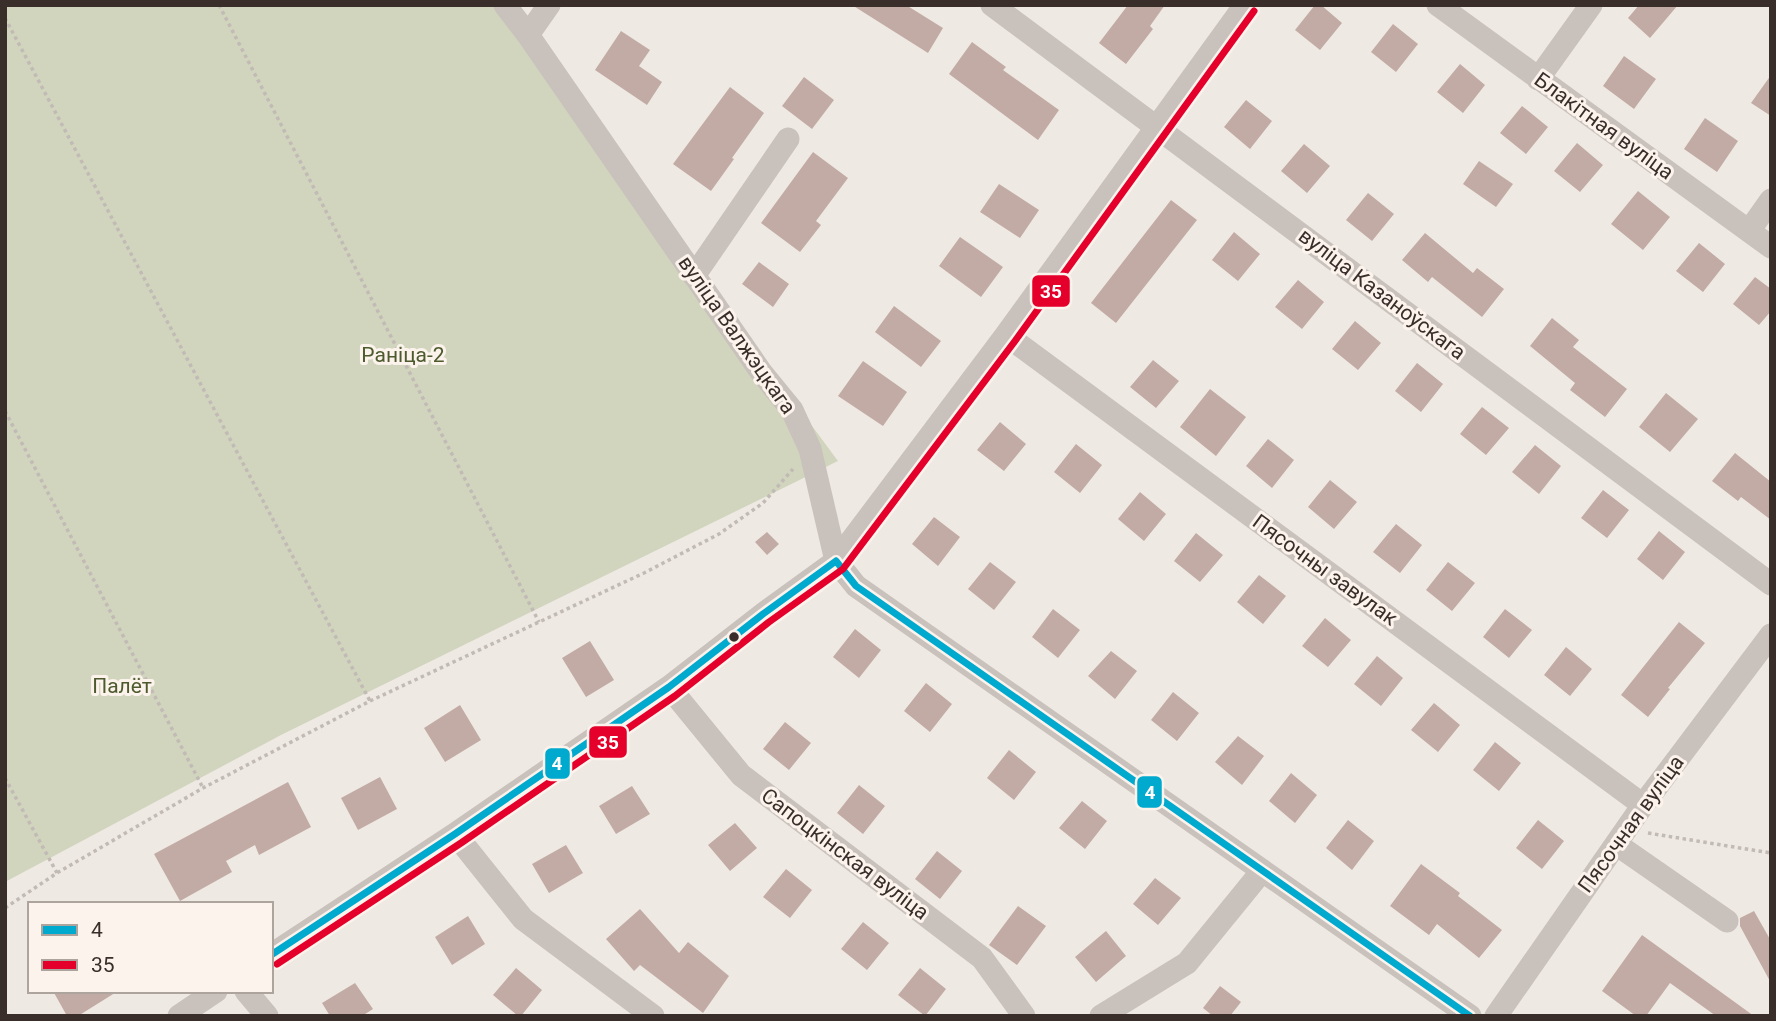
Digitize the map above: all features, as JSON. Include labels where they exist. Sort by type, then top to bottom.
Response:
[{"type":"street","name":"вуліца Валжэцкага","points":[[505,5],[761,372],[792,410],[810,449],[836,561],[856,586],[1470,1016]]},
{"type":"street","points":[[528,35],[550,5]]},
{"type":"street","name":"вуліца Казаноўскага","points":[[992,5],[1771,584]]},
{"type":"street","points":[[273,954],[669,687],[836,561],[1006,335],[1245,5]]},
{"type":"street","name":"Блакітная вуліца","points":[[1438,5],[1771,247]]},
{"type":"street","points":[[1538,79],[1591,5]]},
{"type":"street","points":[[694,276],[788,139]]},
{"type":"street","points":[[1749,231],[1771,200]]},
{"type":"street","name":"Пясочны завулак","points":[[1006,335],[1643,805]]},
{"type":"street","name":"Пясочная вуліца","points":[[1496,1016],[1643,805],[1771,635]]},
{"type":"street","name":"Сапоцкінская вуліца","points":[[669,687],[741,775],[982,958],[1024,1016]]},
{"type":"street","points":[[454,834],[523,919],[653,1016]]},
{"type":"street","points":[[1621,837],[1727,921]]},
{"type":"street","points":[[1101,1016],[1187,962],[1262,871]]},
{"type":"street","points":[[178,1016],[213,993]]},
{"type":"street","points":[[248,993],[267,1016]]},
{"type":"path","points":[[219,5],[540,622]]},
{"type":"path","points":[[5,18],[370,701]]},
{"type":"path","points":[[5,411],[203,788]]},
{"type":"path","points":[[5,908],[57,873],[203,788],[370,701],[644,573],[719,534],[763,503],[810,449]]},
{"type":"path","points":[[5,778],[57,873]]},
{"type":"path","points":[[1621,837],[1771,853]]},
{"type":"green space","name":"Раніца-2","points":[[5,5],[501,5],[838,461],[281,735],[5,882]]},
{"type":"building","points":[[852,5],[906,5],[943,28],[928,53]]},
{"type":"building","points":[[1128,5],[1165,5],[1150,26],[1153,29],[1126,64],[1099,43]]},
{"type":"building","points":[[1315,5],[1321,5],[1342,23],[1320,50],[1295,30]]},
{"type":"building","points":[[1639,5],[1678,5],[1650,38],[1628,18]]},
{"type":"building","points":[[1393,24],[1418,44],[1396,72],[1371,52]]},
{"type":"building","points":[[621,31],[650,50],[639,66],[662,82],[647,105],[595,70]]},
{"type":"building","points":[[972,42],[1006,67],[1003,70],[1059,110],[1038,140],[949,74]]},
{"type":"building","points":[[1624,56],[1656,79],[1634,109],[1603,86]]},
{"type":"building","points":[[1460,64],[1485,85],[1463,113],[1437,92]]},
{"type":"building","points":[[1771,75],[1771,116],[1751,103]]},
{"type":"building","points":[[804,77],[834,100],[812,129],[782,106]]},
{"type":"building","points":[[730,87],[764,113],[711,191],[673,164]]},
{"type":"building","points":[[1246,100],[1272,121],[1250,149],[1224,127]]},
{"type":"building","points":[[1522,106],[1548,127],[1526,154],[1500,133]]},
{"type":"building","points":[[1705,118],[1738,141],[1717,172],[1684,149]]},
{"type":"building","points":[[1577,143],[1603,165],[1580,192],[1554,171]]},
{"type":"building","points":[[1304,144],[1330,166],[1307,193],[1281,171]]},
{"type":"building","points":[[813,152],[848,178],[816,221],[821,225],[800,252],[761,223]]},
{"type":"building","points":[[1479,161],[1513,184],[1496,207],[1463,184]]},
{"type":"building","points":[[999,184],[1039,210],[1020,238],[980,212]]},
{"type":"building","points":[[1638,191],[1670,217],[1643,250],[1611,224]]},
{"type":"building","points":[[1368,193],[1394,214],[1372,241],[1346,220]]},
{"type":"building","points":[[1171,200],[1197,220],[1116,323],[1091,303]]},
{"type":"building","points":[[1234,232],[1260,254],[1238,281],[1212,260]]},
{"type":"building","points":[[1425,233],[1473,273],[1477,268],[1504,289],[1482,317],[1432,277],[1428,282],[1402,260]]},
{"type":"building","points":[[960,237],[1003,267],[981,297],[939,266]]},
{"type":"building","points":[[1699,243],[1725,264],[1703,292],[1676,271]]},
{"type":"building","points":[[759,262],[789,284],[773,307],[742,284]]},
{"type":"building","points":[[1755,277],[1771,289],[1771,311],[1759,325],[1733,304]]},
{"type":"building","points":[[1298,280],[1324,302],[1302,329],[1275,307]]},
{"type":"building","points":[[894,306],[941,341],[921,367],[875,332]]},
{"type":"building","points":[[1552,318],[1579,340],[1573,347],[1627,389],[1605,417],[1570,390],[1575,383],[1530,346]]},
{"type":"building","points":[[1355,321],[1381,343],[1358,370],[1332,349]]},
{"type":"building","points":[[1153,360],[1179,381],[1156,408],[1130,387]]},
{"type":"building","points":[[863,361],[907,392],[883,426],[838,396]]},
{"type":"building","points":[[1417,363],[1443,384],[1421,412],[1395,391]]},
{"type":"building","points":[[1210,389],[1246,417],[1216,456],[1180,427]]},
{"type":"building","points":[[1666,393],[1698,419],[1670,452],[1639,427]]},
{"type":"building","points":[[1482,407],[1509,428],[1486,455],[1460,434]]},
{"type":"building","points":[[1000,422],[1026,444],[1004,471],[977,450]]},
{"type":"building","points":[[1268,439],[1294,460],[1272,488],[1246,466]]},
{"type":"building","points":[[1076,444],[1102,465],[1080,493],[1054,472]]},
{"type":"building","points":[[1535,445],[1561,466],[1539,494],[1512,472]]},
{"type":"building","points":[[1735,453],[1771,482],[1771,520],[1741,497],[1738,501],[1712,481]]},
{"type":"building","points":[[1330,480],[1357,502],[1334,529],[1308,507]]},
{"type":"building","points":[[1603,490],[1629,510],[1607,538],[1581,518]]},
{"type":"building","points":[[1140,492],[1166,514],[1144,541],[1118,519]]},
{"type":"building","points":[[934,517],[960,537],[938,566],[912,544]]},
{"type":"building","points":[[1396,524],[1422,545],[1400,573],[1373,552]]},
{"type":"building","points":[[1659,531],[1685,552],[1663,580],[1637,559]]},
{"type":"building","points":[[767,532],[779,544],[767,555],[755,542]]},
{"type":"building","points":[[1196,533],[1223,555],[1200,582],[1174,561]]},
{"type":"building","points":[[990,562],[1016,582],[994,610],[968,589]]},
{"type":"building","points":[[1448,562],[1475,583],[1452,611],[1426,590]]},
{"type":"building","points":[[1259,575],[1286,596],[1263,624],[1237,602]]},
{"type":"building","points":[[1053,609],[1080,630],[1058,658],[1032,637]]},
{"type":"building","points":[[1505,609],[1532,630],[1509,658],[1483,637]]},
{"type":"building","points":[[1325,618],[1351,640],[1328,667],[1302,646]]},
{"type":"building","points":[[1679,622],[1705,643],[1648,717],[1621,695]]},
{"type":"building","points":[[855,629],[881,650],[859,678],[833,657]]},
{"type":"building","points":[[590,641],[614,680],[586,697],[562,658]]},
{"type":"building","points":[[1566,647],[1592,669],[1570,696],[1544,675]]},
{"type":"building","points":[[1111,651],[1137,671],[1115,699],[1088,676]]},
{"type":"building","points":[[1377,656],[1403,678],[1381,706],[1354,684]]},
{"type":"building","points":[[926,683],[952,704],[930,732],[904,711]]},
{"type":"building","points":[[1173,692],[1199,713],[1177,741],[1151,720]]},
{"type":"building","points":[[1434,703],[1460,725],[1438,752],[1411,730]]},
{"type":"building","points":[[460,705],[481,740],[445,762],[424,728]]},
{"type":"building","points":[[785,722],[811,743],[789,770],[763,749]]},
{"type":"building","points":[[1238,736],[1264,756],[1242,785],[1215,762]]},
{"type":"building","points":[[1495,742],[1521,763],[1499,791],[1473,770]]},
{"type":"building","points":[[1009,750],[1036,772],[1014,800],[987,778]]},
{"type":"building","points":[[1291,773],[1317,795],[1295,823],[1269,801]]},
{"type":"building","points":[[380,777],[397,809],[358,830],[341,798]]},
{"type":"building","points":[[288,782],[311,827],[259,855],[255,845],[226,861],[232,872],[180,901],[154,854]]},
{"type":"building","points":[[859,785],[885,806],[863,834],[837,813]]},
{"type":"building","points":[[632,786],[650,814],[616,834],[599,806]]},
{"type":"building","points":[[1082,801],[1107,821],[1085,849],[1059,828]]},
{"type":"building","points":[[1348,820],[1374,841],[1352,870],[1326,848]]},
{"type":"building","points":[[1538,820],[1564,841],[1542,869],[1516,848]]},
{"type":"building","points":[[735,823],[757,848],[730,871],[708,845]]},
{"type":"building","points":[[566,845],[583,873],[549,893],[532,864]]},
{"type":"building","points":[[937,851],[962,871],[940,899],[915,879]]},
{"type":"building","points":[[1421,864],[1460,893],[1458,896],[1502,930],[1479,958],[1437,924],[1429,935],[1390,906]]},
{"type":"building","points":[[786,869],[812,890],[790,918],[763,897]]},
{"type":"building","points":[[1155,878],[1181,898],[1158,925],[1133,904]]},
{"type":"building","points":[[1018,906],[1046,926],[1017,965],[989,945]]},
{"type":"building","points":[[640,909],[679,953],[688,942],[729,976],[703,1013],[640,965],[634,971],[606,939]]},
{"type":"building","points":[[1754,911],[1771,941],[1771,983],[1740,926],[1740,918]]},
{"type":"building","points":[[468,916],[485,944],[452,965],[435,937]]},
{"type":"building","points":[[863,922],[889,943],[867,970],[841,949]]},
{"type":"building","points":[[1106,931],[1126,956],[1096,982],[1075,957]]},
{"type":"building","points":[[1642,935],[1754,1016],[1716,1016],[1670,983],[1646,1016],[1636,1016],[1602,991]]},
{"type":"building","points":[[516,968],[542,990],[521,1016],[493,995]]},
{"type":"building","points":[[920,968],[946,989],[925,1016],[898,995]]},
{"type":"building","points":[[355,983],[373,1009],[362,1016],[330,1016],[322,1003]]},
{"type":"building","points":[[1220,986],[1241,1002],[1230,1016],[1213,1016],[1203,1008]]},
{"type":"building","points":[[54,993],[115,993],[78,1016],[67,1016]]},
{"type":"transit line","name":"35","points":[[277,964],[461,843],[675,696],[769,622],[843,569],[1015,341],[1254,11]]},
{"type":"transit line","name":"4","points":[[836,561],[856,586],[1470,1016]]},
{"type":"transit line","name":"4","points":[[273,954],[455,834],[669,687],[836,561]]},
{"type":"park label","name":"Палёт","points":[[122,686]]}]
